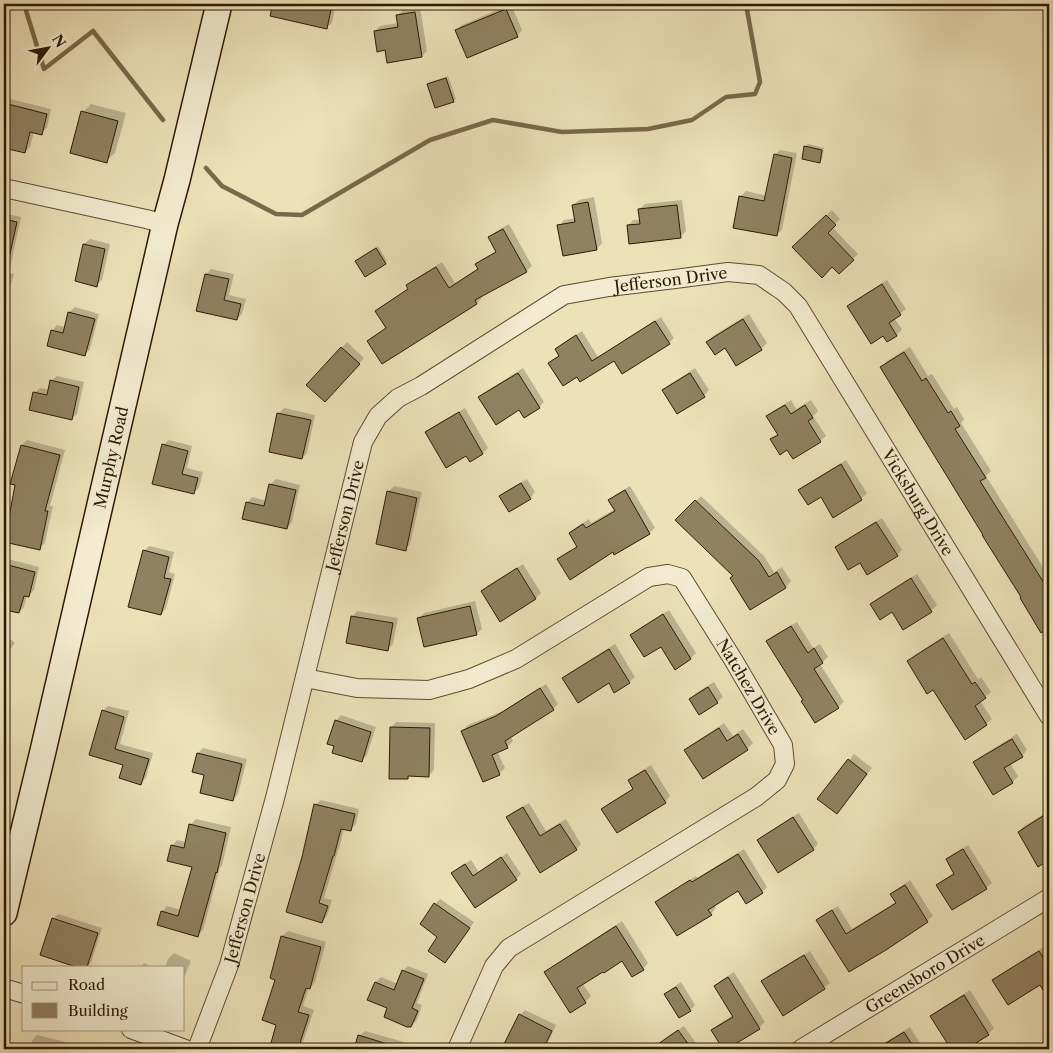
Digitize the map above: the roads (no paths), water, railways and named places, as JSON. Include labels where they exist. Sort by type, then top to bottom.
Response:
[{"type":"main road","name":"Murphy Road","points":[[4,913],[165,224],[219,4]]},
{"type":"street","points":[[4,188],[165,224]]},
{"type":"street","name":"Jefferson Drive","points":[[197,1049],[229,965],[275,798],[363,442],[378,416],[398,398],[421,386],[564,295],[609,287],[728,272],[759,274],[784,292]]},
{"type":"street","name":"Vicksburg Drive","points":[[784,292],[798,306],[1049,716]]},
{"type":"street","name":"Natchez Drive","points":[[305,678],[357,688],[429,690],[469,679],[516,659],[648,577],[668,574],[682,578],[734,661],[783,745],[785,764],[777,780],[756,797],[509,948],[494,966],[457,1049]]},
{"type":"street","name":"Greensboro Drive","points":[[801,1049],[1049,898]]},
{"type":"street","points":[[4,988],[22,993]]},
{"type":"street","points":[[134,1030],[185,1049]]},
{"type":"waterway","points":[[24,4],[44,69],[93,31],[163,120]]},
{"type":"waterway","points":[[206,168],[222,186],[276,214],[302,215],[430,140],[493,120],[562,132],[648,129],[692,120],[726,97],[755,94],[760,82],[746,4]]}]
